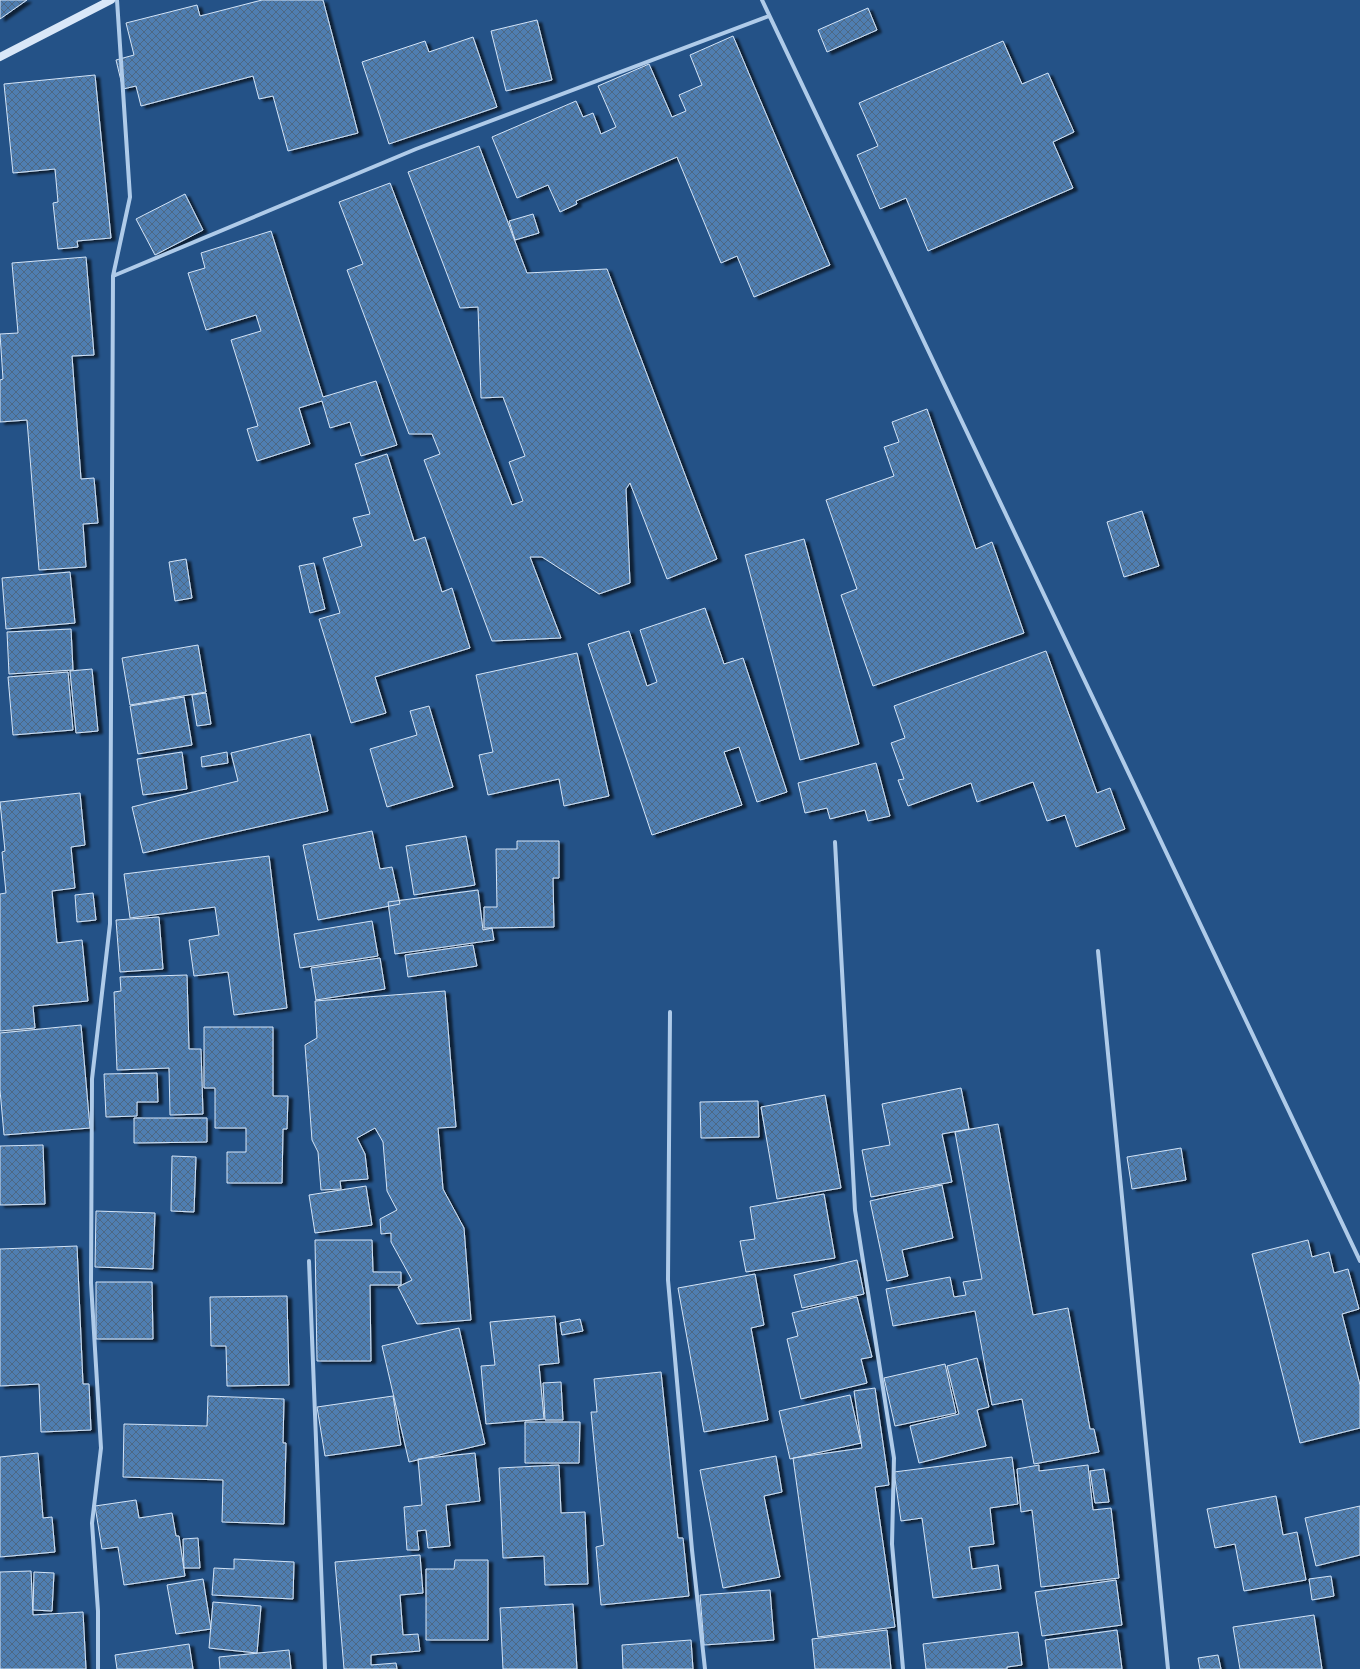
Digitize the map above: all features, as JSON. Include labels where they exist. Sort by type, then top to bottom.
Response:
[{"type":"main road","points":[[0,57],[111,0]]},
{"type":"street","points":[[98,1669],[98,1612],[92,1523],[101,1448],[91,1283],[92,1079],[110,924],[113,276],[130,197],[117,0]]},
{"type":"street","points":[[762,0],[1360,1261]]},
{"type":"street","points":[[113,276],[416,149],[769,16]]},
{"type":"street","points":[[835,842],[855,1210],[894,1458],[892,1544],[903,1669]]},
{"type":"street","points":[[1098,951],[1168,1669]]},
{"type":"street","points":[[670,1012],[668,1280],[692,1550],[706,1669]]},
{"type":"street","points":[[309,1261],[325,1669]]},
{"type":"building","points":[[0,0],[27,0],[0,19]]},
{"type":"building","points":[[262,0],[323,0],[358,133],[288,151],[273,96],[259,99],[253,76],[141,106],[136,86],[123,89],[116,60],[134,55],[126,23],[197,5],[200,16]]},
{"type":"building","points":[[868,8],[877,30],[827,52],[818,30]]},
{"type":"building","points":[[537,20],[552,80],[506,91],[491,31]]},
{"type":"building","points":[[733,36],[830,265],[754,297],[737,256],[721,263],[677,157],[576,201],[577,204],[560,212],[548,185],[517,198],[492,137],[576,101],[583,117],[593,113],[601,134],[616,127],[598,86],[649,64],[672,117],[686,111],[679,95],[702,85],[690,55]]},
{"type":"building","points":[[473,37],[497,107],[389,144],[362,62],[425,41],[429,52]]},
{"type":"building","points":[[1003,41],[1022,84],[1048,73],[1074,132],[1053,142],[1073,188],[928,251],[906,198],[880,209],[857,155],[878,146],[859,103]]},
{"type":"building","points":[[95,75],[111,238],[77,241],[78,247],[58,249],[53,203],[58,202],[55,169],[13,173],[4,84]]},
{"type":"building","points":[[479,146],[527,273],[607,269],[717,559],[667,579],[630,483],[626,489],[630,583],[599,594],[542,557],[530,557],[561,638],[492,641],[424,460],[440,454],[432,434],[409,434],[347,270],[363,264],[339,202],[390,183],[512,505],[523,501],[509,462],[525,456],[503,397],[481,398],[478,307],[460,308],[408,172]]},
{"type":"building","points":[[185,194],[203,230],[155,255],[136,219]]},
{"type":"building","points":[[533,214],[539,233],[515,240],[509,221]]},
{"type":"building","points":[[271,231],[323,397],[376,381],[397,445],[361,456],[350,422],[330,428],[322,401],[299,408],[310,444],[257,461],[247,429],[258,426],[231,340],[261,331],[256,315],[206,330],[188,273],[205,268],[201,253]]},
{"type":"building","points":[[86,257],[94,355],[72,356],[81,479],[94,478],[98,523],[83,524],[86,567],[39,570],[27,420],[0,422],[0,380],[3,379],[0,334],[18,333],[12,263]]},
{"type":"building","points":[[927,409],[976,549],[992,542],[1024,633],[873,686],[841,595],[857,589],[826,500],[894,476],[884,447],[899,442],[892,422]]},
{"type":"building","points":[[387,454],[414,541],[425,537],[442,592],[452,588],[470,648],[375,677],[386,713],[351,723],[319,619],[340,613],[323,558],[362,546],[353,518],[370,514],[355,464]]},
{"type":"building","points":[[1142,511],[1159,566],[1124,577],[1107,522]]},
{"type":"building","points":[[804,539],[859,744],[800,760],[745,555]]},
{"type":"building","points":[[186,559],[192,598],[175,601],[169,562]]},
{"type":"building","points":[[314,563],[325,609],[310,613],[299,566]]},
{"type":"building","points":[[70,572],[75,623],[6,629],[2,578]]},
{"type":"building","points":[[705,608],[724,664],[743,658],[787,792],[757,802],[739,747],[724,752],[742,805],[652,835],[588,644],[629,631],[647,686],[657,682],[640,630]]},
{"type":"building","points":[[71,629],[73,670],[9,674],[7,632]]},
{"type":"building","points":[[198,645],[206,692],[130,705],[122,658]]},
{"type":"building","points":[[1046,651],[1097,793],[1110,788],[1125,829],[1076,847],[1065,815],[1047,821],[1033,782],[977,802],[971,783],[908,806],[898,780],[904,779],[891,743],[905,738],[894,706]]},
{"type":"building","points":[[577,653],[609,796],[564,806],[559,779],[488,795],[479,755],[493,752],[476,675]]},
{"type":"building","points":[[92,669],[98,731],[76,733],[70,671]]},
{"type":"building","points":[[68,672],[73,730],[13,735],[8,677]]},
{"type":"building","points":[[206,693],[211,724],[197,726],[192,695]]},
{"type":"building","points":[[184,697],[192,745],[138,754],[130,706]]},
{"type":"building","points":[[429,706],[453,787],[387,807],[370,749],[417,735],[410,711]]},
{"type":"building","points":[[310,734],[328,811],[143,853],[132,807],[238,781],[231,753]]},
{"type":"building","points":[[182,752],[187,789],[143,795],[137,759]]},
{"type":"building","points":[[227,752],[228,763],[202,767],[201,757]]},
{"type":"building","points":[[876,763],[890,816],[868,821],[865,810],[830,819],[827,808],[805,813],[798,783]]},
{"type":"building","points":[[80,793],[85,845],[71,847],[75,888],[52,891],[57,943],[82,940],[88,1001],[33,1006],[35,1028],[0,1031],[0,894],[6,893],[2,852],[5,851],[0,802]]},
{"type":"building","points":[[372,831],[380,869],[392,867],[400,904],[318,920],[303,845]]},
{"type":"building","points":[[466,836],[475,885],[414,895],[406,846]]},
{"type":"building","points":[[517,841],[559,841],[559,878],[553,878],[554,927],[484,928],[484,907],[497,907],[496,849],[517,849]]},
{"type":"building","points":[[269,856],[287,1008],[234,1015],[228,972],[194,976],[189,940],[219,935],[215,907],[130,918],[124,874]]},
{"type":"building","points":[[478,890],[483,930],[492,928],[494,940],[395,954],[388,902]]},
{"type":"building","points":[[93,893],[96,920],[77,922],[75,895]]},
{"type":"building","points":[[159,917],[163,969],[120,972],[116,920]]},
{"type":"building","points":[[372,921],[378,956],[300,968],[294,934]]},
{"type":"building","points":[[473,945],[477,966],[408,977],[405,955]]},
{"type":"building","points":[[380,958],[385,989],[316,1000],[311,968]]},
{"type":"building","points":[[187,975],[189,1049],[201,1049],[203,1114],[170,1115],[169,1068],[117,1070],[114,992],[121,991],[120,977]]},
{"type":"building","points":[[445,991],[456,1127],[438,1128],[443,1189],[464,1228],[471,1320],[417,1324],[398,1287],[412,1280],[391,1242],[391,1233],[381,1234],[380,1219],[397,1210],[387,1191],[383,1142],[375,1128],[357,1138],[365,1154],[368,1179],[340,1181],[341,1189],[321,1190],[318,1152],[312,1140],[305,1045],[317,1038],[315,1001]]},
{"type":"building","points":[[81,1025],[90,1128],[4,1135],[0,1090],[0,1033]]},
{"type":"building","points":[[204,1027],[273,1027],[273,1096],[288,1096],[287,1129],[283,1129],[282,1183],[227,1183],[227,1152],[246,1152],[246,1128],[215,1128],[215,1088],[204,1088]]},
{"type":"building","points":[[157,1073],[158,1102],[137,1102],[137,1116],[106,1117],[104,1074]]},
{"type":"building","points":[[961,1088],[969,1129],[942,1134],[952,1182],[871,1197],[862,1150],[890,1145],[882,1104]]},
{"type":"building","points":[[825,1095],[841,1188],[777,1199],[761,1107]]},
{"type":"building","points":[[758,1101],[759,1137],[701,1138],[700,1102]]},
{"type":"building","points":[[134,1118],[207,1118],[207,1142],[134,1143]]},
{"type":"building","points":[[998,1124],[1033,1315],[1068,1308],[1090,1429],[1094,1429],[1099,1452],[1034,1464],[1022,1399],[992,1405],[975,1311],[893,1326],[886,1289],[950,1277],[954,1297],[966,1295],[963,1282],[982,1279],[955,1132]]},
{"type":"building","points":[[43,1145],[45,1204],[0,1205],[0,1146]]},
{"type":"building","points":[[1181,1148],[1186,1180],[1132,1189],[1127,1157]]},
{"type":"building","points":[[172,1156],[196,1157],[194,1212],[171,1211]]},
{"type":"building","points":[[942,1185],[953,1238],[902,1250],[908,1276],[887,1281],[870,1201]]},
{"type":"building","points":[[366,1186],[372,1225],[315,1233],[309,1195]]},
{"type":"building","points":[[824,1194],[835,1258],[746,1272],[740,1241],[755,1239],[750,1207]]},
{"type":"building","points":[[96,1211],[155,1213],[153,1269],[95,1267]]},
{"type":"building","points":[[315,1240],[372,1240],[373,1272],[401,1272],[401,1285],[370,1285],[371,1361],[317,1361]]},
{"type":"building","points":[[1308,1240],[1312,1257],[1329,1252],[1334,1273],[1348,1269],[1359,1309],[1342,1314],[1360,1385],[1360,1428],[1300,1443],[1252,1254]]},
{"type":"building","points":[[77,1246],[83,1384],[89,1384],[91,1430],[41,1432],[39,1384],[0,1386],[0,1249]]},
{"type":"building","points":[[857,1260],[864,1294],[802,1308],[794,1275]]},
{"type":"building","points":[[755,1274],[764,1325],[751,1328],[768,1420],[704,1432],[678,1288]]},
{"type":"building","points":[[96,1282],[152,1282],[153,1339],[96,1339]]},
{"type":"building","points":[[287,1296],[289,1385],[227,1386],[226,1346],[211,1346],[210,1297]]},
{"type":"building","points":[[857,1297],[872,1357],[861,1359],[867,1383],[801,1399],[787,1339],[798,1336],[792,1313]]},
{"type":"building","points":[[555,1316],[559,1363],[539,1365],[544,1419],[486,1424],[481,1366],[495,1365],[490,1322]]},
{"type":"building","points":[[580,1319],[583,1331],[562,1335],[560,1323]]},
{"type":"building","points":[[459,1328],[485,1444],[409,1462],[382,1346]]},
{"type":"building","points":[[977,1358],[989,1407],[977,1410],[986,1446],[919,1463],[910,1426],[959,1414],[947,1366]]},
{"type":"building","points":[[945,1364],[956,1413],[895,1426],[884,1378]]},
{"type":"building","points":[[661,1372],[678,1538],[683,1538],[689,1596],[601,1605],[596,1547],[604,1545],[591,1412],[597,1412],[594,1379]]},
{"type":"building","points":[[561,1382],[563,1420],[545,1420],[543,1383]]},
{"type":"building","points":[[875,1388],[889,1485],[875,1487],[895,1627],[818,1637],[793,1458],[862,1448],[854,1391]]},
{"type":"building","points":[[850,1395],[861,1443],[790,1459],[779,1411]]},
{"type":"building","points":[[208,1396],[284,1399],[283,1443],[286,1443],[284,1524],[222,1522],[223,1480],[123,1477],[124,1424],[207,1426]]},
{"type":"building","points":[[393,1396],[401,1445],[325,1456],[317,1407]]},
{"type":"building","points":[[525,1422],[580,1422],[579,1463],[525,1463]]},
{"type":"building","points":[[38,1453],[43,1518],[52,1517],[55,1552],[0,1557],[0,1457]]},
{"type":"building","points":[[475,1453],[480,1501],[446,1505],[450,1546],[428,1548],[426,1530],[417,1531],[419,1550],[407,1550],[404,1507],[422,1505],[418,1459]]},
{"type":"building","points":[[776,1456],[782,1492],[764,1496],[780,1577],[723,1588],[700,1470]]},
{"type":"building","points":[[1012,1457],[1018,1504],[990,1508],[994,1544],[969,1547],[972,1569],[998,1565],[1001,1589],[933,1598],[922,1518],[901,1521],[894,1472]]},
{"type":"building","points":[[559,1465],[561,1513],[585,1512],[588,1584],[545,1585],[544,1556],[503,1558],[499,1468]]},
{"type":"building","points":[[1039,1465],[1039,1471],[1088,1465],[1093,1510],[1111,1508],[1119,1578],[1041,1587],[1032,1510],[1021,1512],[1017,1469]]},
{"type":"building","points":[[1104,1469],[1109,1502],[1095,1503],[1090,1471]]},
{"type":"building","points":[[1276,1496],[1283,1535],[1297,1532],[1306,1580],[1244,1591],[1235,1544],[1215,1548],[1207,1509]]},
{"type":"building","points":[[136,1500],[139,1518],[172,1513],[176,1536],[179,1536],[185,1576],[124,1585],[118,1547],[102,1549],[95,1506]]},
{"type":"building","points":[[1360,1506],[1360,1555],[1316,1566],[1305,1518]]},
{"type":"building","points":[[198,1538],[200,1568],[184,1568],[183,1539]]},
{"type":"building","points":[[420,1555],[423,1593],[400,1595],[403,1635],[418,1634],[420,1651],[371,1655],[371,1665],[396,1663],[397,1669],[344,1669],[335,1562]]},
{"type":"building","points":[[234,1559],[294,1562],[293,1599],[212,1595],[214,1568],[234,1569]]},
{"type":"building","points":[[455,1560],[488,1560],[488,1640],[426,1640],[426,1569],[454,1569]]},
{"type":"building","points":[[31,1571],[33,1615],[83,1612],[86,1669],[0,1669],[0,1572]]},
{"type":"building","points":[[34,1572],[54,1573],[52,1611],[33,1610]]},
{"type":"building","points":[[1331,1576],[1334,1596],[1312,1600],[1309,1579]]},
{"type":"building","points":[[203,1579],[211,1629],[176,1634],[167,1585]]},
{"type":"building","points":[[1116,1580],[1122,1625],[1042,1636],[1035,1592]]},
{"type":"building","points":[[770,1590],[774,1640],[704,1645],[700,1595]]},
{"type":"building","points":[[213,1602],[261,1606],[257,1653],[209,1648]]},
{"type":"building","points":[[573,1604],[577,1669],[503,1669],[500,1608]]},
{"type":"building","points":[[1314,1615],[1322,1669],[1240,1669],[1233,1627]]},
{"type":"building","points":[[887,1630],[891,1669],[815,1669],[812,1639]]},
{"type":"building","points":[[1117,1630],[1122,1669],[1049,1669],[1045,1640]]},
{"type":"building","points":[[1018,1632],[1022,1665],[1007,1667],[1007,1669],[926,1669],[923,1644]]},
{"type":"building","points":[[691,1640],[693,1669],[623,1669],[622,1645]]},
{"type":"building","points":[[189,1644],[193,1669],[117,1669],[115,1655]]},
{"type":"building","points":[[289,1650],[291,1669],[220,1669],[219,1657]]},
{"type":"building","points":[[1218,1655],[1221,1669],[1200,1669],[1198,1658]]}]
